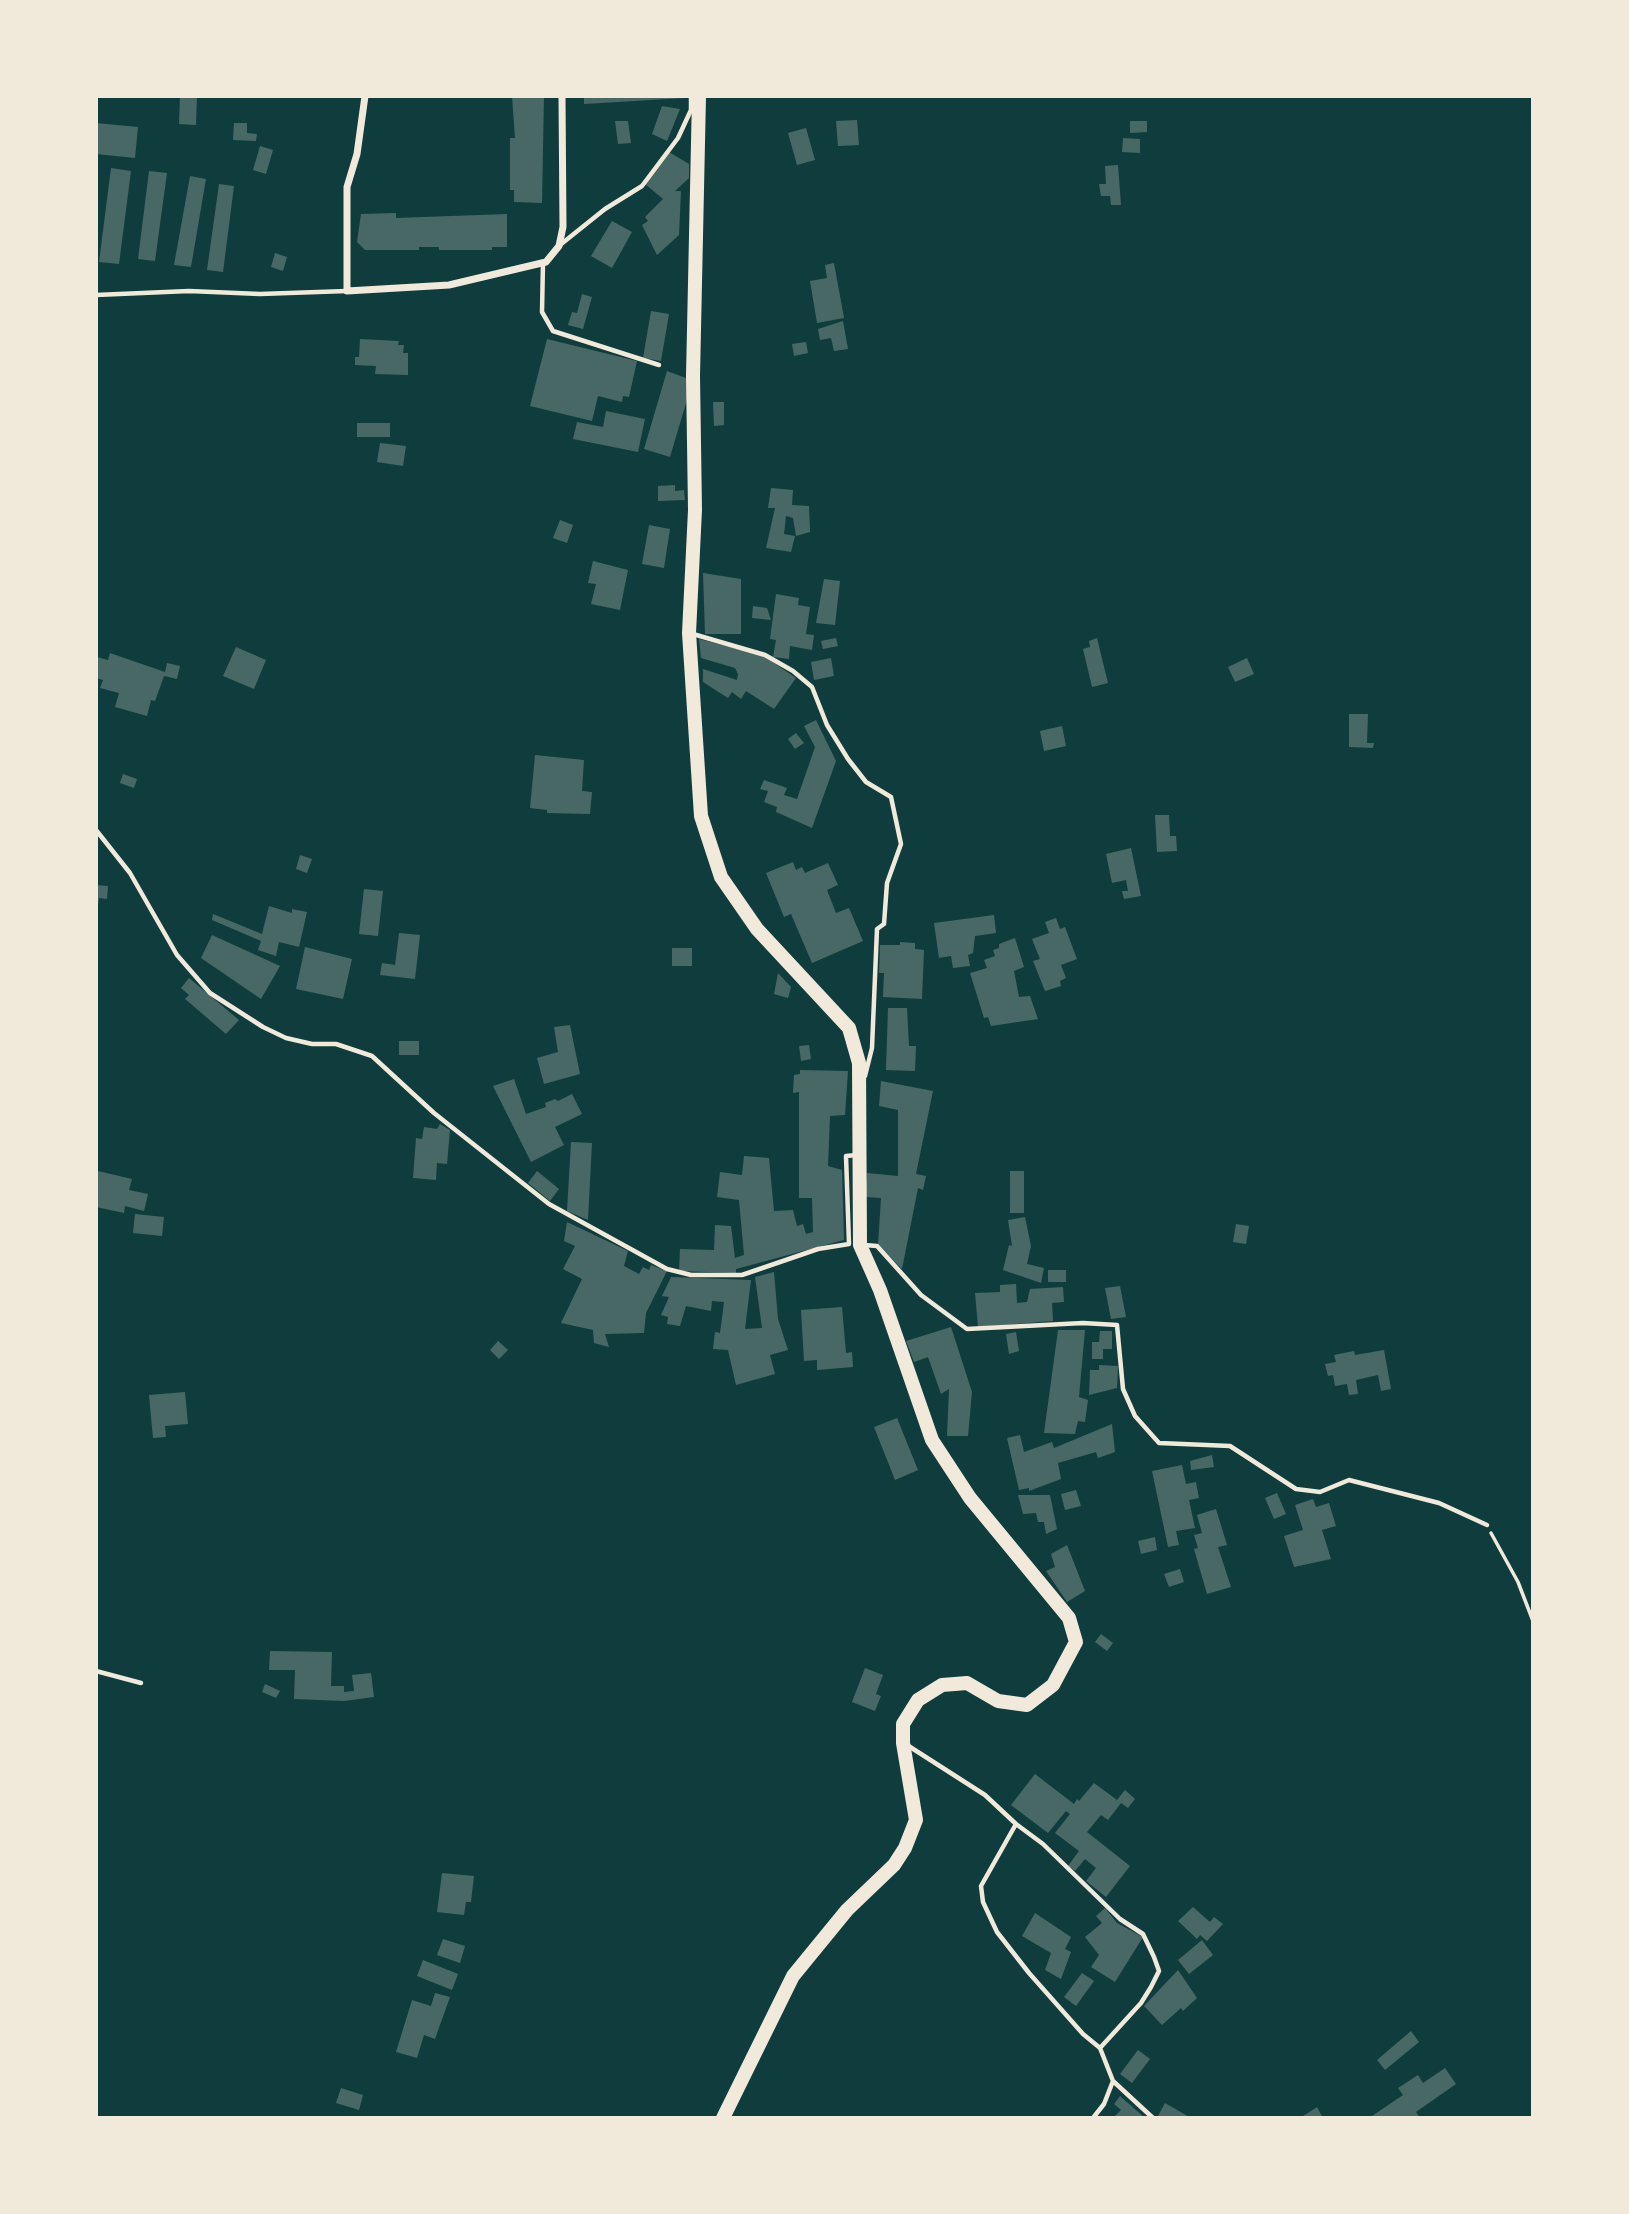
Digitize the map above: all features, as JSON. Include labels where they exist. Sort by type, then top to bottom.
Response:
[{"type":"main road","points":[[699,96],[693,376],[695,510],[689,633],[701,816],[721,877],[757,929],[849,1028],[859,1063],[860,1245],[888,1313],[932,1440],[970,1498],[1069,1618],[1076,1642],[1052,1685],[1027,1705],[998,1701],[967,1683],[942,1685],[918,1700],[903,1724],[903,1743],[916,1820],[905,1848],[894,1865],[847,1910],[793,1976],[723,2118]]},
{"type":"street","points":[[365,96],[357,154],[347,187],[347,291],[449,285],[543,263],[559,246],[564,227],[562,96]]},
{"type":"lane","points":[[559,246],[605,209],[642,187],[678,138],[691,110],[691,96]]},
{"type":"lane","points":[[543,263],[542,312],[552,331],[659,365]]},
{"type":"lane","points":[[96,295],[189,291],[260,294],[347,291]]},
{"type":"lane","points":[[689,633],[765,655],[793,671],[812,687],[827,725],[866,782],[891,797],[901,844],[887,883],[884,924],[877,929],[872,1048],[860,1098]]},
{"type":"lane","points":[[96,831],[130,873],[177,955],[210,993],[239,1013],[286,1038],[312,1044],[336,1044],[372,1056],[434,1113],[549,1204],[667,1269],[691,1275],[742,1275],[818,1249],[849,1244],[846,1156],[859,1155]]},
{"type":"lane","points":[[860,1245],[877,1246],[921,1295],[967,1329],[1083,1323],[1117,1325],[1123,1389],[1135,1416],[1159,1443],[1230,1446],[1296,1489],[1320,1492],[1349,1480],[1439,1503],[1487,1525]]},
{"type":"lane","points":[[96,1671],[141,1683]]},
{"type":"lane","points":[[903,1743],[985,1795],[1016,1824],[1043,1844],[1120,1919],[1143,1934],[1159,1971],[1141,2003],[1100,2048]]},
{"type":"lane","points":[[1016,1824],[981,1886],[986,1910],[997,1932],[1049,1997],[1090,2041],[1100,2048],[1113,2081],[1120,2091],[1153,2118]]},
{"type":"lane","points":[[1093,2118],[1104,2104],[1113,2081]]},
{"type":"path","points":[[1487,1525],[1518,1582],[1533,1621]]},
{"type":"building","points":[[180,96],[197,96],[196,125],[179,124]]},
{"type":"building","points":[[512,96],[544,96],[542,203],[514,202],[514,190],[510,190],[510,138],[515,138]]},
{"type":"building","points":[[584,96],[685,96],[685,98],[584,104]]},
{"type":"building","points":[[662,106],[680,109],[667,141],[652,134]]},
{"type":"building","points":[[857,120],[859,145],[838,146],[836,121]]},
{"type":"building","points":[[615,121],[628,121],[631,143],[618,144]]},
{"type":"building","points":[[1130,121],[1147,121],[1147,132],[1130,133]]},
{"type":"building","points":[[96,123],[138,127],[135,158],[96,154]]},
{"type":"building","points":[[234,123],[247,123],[247,133],[257,134],[256,141],[233,140]]},
{"type":"building","points":[[806,128],[815,160],[797,165],[788,133]]},
{"type":"building","points":[[1123,138],[1140,139],[1140,153],[1122,152]]},
{"type":"building","points":[[260,146],[273,150],[266,174],[253,170]]},
{"type":"building","points":[[669,152],[689,164],[689,178],[675,191],[681,191],[679,235],[657,255],[642,225],[648,221],[645,217],[663,199],[645,184]]},
{"type":"building","points":[[1118,165],[1121,205],[1111,205],[1110,196],[1101,196],[1099,184],[1106,184],[1105,166]]},
{"type":"building","points":[[111,168],[131,171],[119,264],[99,262]]},
{"type":"building","points":[[149,171],[167,173],[155,261],[138,259]]},
{"type":"building","points":[[190,176],[206,179],[191,267],[174,265]]},
{"type":"building","points":[[219,184],[234,186],[223,272],[207,270]]},
{"type":"building","points":[[396,213],[396,218],[507,214],[507,247],[492,247],[492,250],[439,250],[439,247],[419,247],[419,250],[365,250],[357,242],[361,214]]},
{"type":"building","points":[[612,221],[632,232],[612,268],[591,256]]},
{"type":"building","points":[[275,253],[287,257],[283,271],[271,267]]},
{"type":"building","points":[[834,263],[844,318],[817,323],[810,281],[827,278],[825,265]]},
{"type":"building","points":[[582,294],[592,297],[583,329],[568,325],[572,312],[577,313]]},
{"type":"building","points":[[651,311],[669,314],[661,361],[643,358]]},
{"type":"building","points":[[843,321],[848,349],[834,351],[831,338],[820,340],[818,329]]},
{"type":"building","points":[[360,339],[399,341],[398,345],[404,345],[403,353],[408,353],[408,375],[375,374],[376,366],[355,365],[355,357],[359,357]]},
{"type":"building","points":[[547,339],[637,361],[629,397],[623,396],[622,402],[598,396],[592,421],[530,406]]},
{"type":"building","points":[[806,342],[808,353],[794,356],[792,344]]},
{"type":"building","points":[[667,371],[686,378],[689,393],[670,457],[644,449]]},
{"type":"building","points":[[713,402],[724,402],[724,425],[714,426]]},
{"type":"building","points":[[606,411],[645,419],[638,452],[573,439],[577,422],[603,427]]},
{"type":"building","points":[[357,423],[390,423],[390,437],[357,437]]},
{"type":"building","points":[[380,443],[406,446],[403,466],[377,462]]},
{"type":"building","points":[[675,485],[675,491],[684,490],[685,500],[658,501],[658,486]]},
{"type":"building","points":[[771,488],[793,490],[792,505],[809,506],[810,532],[796,536],[793,518],[786,516],[784,534],[795,536],[791,552],[766,548],[775,508],[768,508]]},
{"type":"building","points":[[560,520],[573,525],[567,543],[553,538]]},
{"type":"building","points":[[649,525],[670,529],[664,568],[642,564]]},
{"type":"building","points":[[593,561],[628,570],[620,610],[591,604],[596,584],[588,583]]},
{"type":"building","points":[[703,573],[741,579],[741,634],[705,634]]},
{"type":"building","points":[[824,579],[840,581],[835,625],[816,623]]},
{"type":"building","points":[[776,594],[799,598],[798,605],[810,607],[806,634],[814,635],[812,650],[790,646],[789,659],[773,657],[776,640],[770,639]]},
{"type":"building","points":[[753,606],[767,608],[771,620],[752,618]]},
{"type":"building","points":[[836,638],[838,646],[823,649],[821,641]]},
{"type":"building","points":[[1097,638],[1108,683],[1092,687],[1083,649],[1090,647],[1089,641]]},
{"type":"building","points":[[699,639],[764,656],[796,678],[774,709],[746,691],[741,699],[732,692],[728,698],[703,682],[703,669],[737,680],[738,674],[735,668],[701,658]]},
{"type":"building","points":[[236,647],[266,660],[254,689],[223,676]]},
{"type":"building","points":[[110,653],[165,672],[167,663],[180,666],[177,679],[164,676],[155,701],[151,700],[147,716],[115,707],[119,693],[100,688],[103,680],[96,678],[97,657],[108,660]]},
{"type":"building","points":[[831,658],[834,676],[814,680],[811,662]]},
{"type":"building","points":[[1247,658],[1254,674],[1235,682],[1228,667]]},
{"type":"building","points":[[1349,714],[1368,714],[1367,743],[1374,743],[1373,748],[1349,747]]},
{"type":"building","points":[[816,720],[836,761],[812,828],[776,812],[777,807],[764,802],[768,791],[760,789],[764,780],[787,788],[784,795],[797,799],[815,747],[804,726]]},
{"type":"building","points":[[1062,726],[1066,746],[1044,751],[1040,731]]},
{"type":"building","points":[[796,733],[804,743],[795,749],[788,739]]},
{"type":"building","points":[[535,755],[584,760],[582,791],[592,792],[590,814],[547,813],[547,810],[530,808]]},
{"type":"building","points":[[123,774],[137,779],[134,788],[120,783]]},
{"type":"building","points":[[1155,815],[1169,815],[1170,836],[1176,836],[1177,851],[1157,852]]},
{"type":"building","points":[[1131,848],[1141,896],[1124,899],[1122,891],[1128,891],[1126,880],[1112,883],[1106,854]]},
{"type":"building","points":[[300,855],[312,859],[307,873],[296,869]]},
{"type":"building","points":[[793,862],[796,870],[802,867],[805,873],[828,863],[838,885],[827,890],[836,913],[849,908],[863,941],[812,963],[791,914],[784,917],[766,873]]},
{"type":"building","points":[[96,885],[108,886],[107,899],[99,898],[98,905]]},
{"type":"building","points":[[364,889],[383,891],[378,936],[359,934]]},
{"type":"building","points":[[269,906],[292,913],[292,909],[307,912],[299,947],[279,942],[276,956],[258,950],[261,941],[212,920],[213,914],[262,934]]},
{"type":"building","points":[[994,915],[996,933],[975,936],[973,953],[968,955],[970,966],[953,968],[951,956],[939,958],[934,923]]},
{"type":"building","points":[[1056,918],[1060,929],[1065,927],[1077,959],[1061,965],[1066,978],[1060,981],[1061,986],[1045,991],[1033,961],[1040,959],[1032,939],[1049,933],[1045,922]]},
{"type":"building","points":[[399,933],[420,935],[415,979],[380,975],[382,963],[395,965]]},
{"type":"building","points":[[212,935],[280,966],[261,999],[201,958]]},
{"type":"building","points":[[1015,938],[1024,967],[1014,971],[1019,997],[1030,996],[1038,1019],[991,1026],[988,1017],[984,1018],[970,973],[987,968],[984,960],[995,956],[993,950],[999,948],[999,944]]},
{"type":"building","points":[[900,942],[915,943],[915,949],[924,950],[922,999],[883,997],[884,973],[879,973],[880,945],[900,945]]},
{"type":"building","points":[[305,947],[352,959],[343,999],[296,989]]},
{"type":"building","points":[[672,948],[692,948],[692,966],[672,966]]},
{"type":"building","points":[[778,973],[791,987],[788,998],[774,994]]},
{"type":"building","points":[[189,978],[239,1020],[226,1034],[185,999],[189,995],[181,988]]},
{"type":"building","points":[[888,1008],[907,1008],[909,1046],[916,1046],[915,1071],[886,1070]]},
{"type":"building","points":[[570,1025],[580,1074],[544,1084],[537,1058],[558,1052],[554,1027]]},
{"type":"building","points":[[399,1041],[419,1041],[419,1055],[399,1055]]},
{"type":"building","points":[[809,1045],[811,1059],[801,1061],[799,1046]]},
{"type":"building","points":[[800,1070],[848,1071],[845,1115],[830,1116],[828,1166],[842,1170],[844,1240],[736,1269],[736,1273],[679,1271],[680,1249],[714,1250],[715,1225],[731,1226],[735,1258],[744,1255],[739,1200],[717,1197],[720,1172],[742,1175],[744,1156],[769,1158],[774,1211],[793,1210],[797,1226],[803,1224],[806,1234],[813,1232],[812,1198],[799,1198],[799,1092],[793,1093],[794,1075],[800,1074]]},
{"type":"building","points":[[514,1079],[526,1114],[546,1107],[545,1103],[555,1099],[558,1101],[572,1094],[582,1114],[555,1127],[564,1145],[531,1162],[493,1086]]},
{"type":"building","points":[[881,1081],[933,1091],[916,1174],[926,1176],[923,1190],[918,1188],[902,1269],[878,1245],[881,1198],[865,1197],[867,1173],[898,1176],[898,1110],[879,1106]]},
{"type":"building","points":[[440,1124],[450,1130],[447,1164],[437,1163],[436,1180],[413,1178],[416,1138],[422,1139],[424,1127],[437,1129]]},
{"type":"building","points":[[571,1142],[592,1143],[588,1220],[567,1211]]},
{"type":"building","points":[[98,1171],[132,1179],[129,1190],[148,1194],[144,1211],[125,1206],[124,1213],[96,1207]]},
{"type":"building","points":[[537,1171],[559,1189],[550,1201],[528,1183]]},
{"type":"building","points":[[1010,1171],[1024,1171],[1024,1213],[1010,1213]]},
{"type":"building","points":[[135,1214],[164,1217],[162,1236],[133,1233]]},
{"type":"building","points":[[1025,1217],[1031,1246],[1027,1264],[1044,1268],[1041,1283],[1003,1270],[1009,1245],[1012,1246],[1008,1220]]},
{"type":"building","points":[[567,1222],[628,1251],[624,1266],[639,1274],[643,1267],[649,1270],[651,1265],[667,1271],[646,1313],[644,1333],[605,1334],[609,1347],[594,1343],[593,1330],[561,1323],[582,1279],[563,1269],[575,1246],[564,1241]]},
{"type":"building","points":[[1236,1224],[1249,1226],[1246,1244],[1233,1242]]},
{"type":"building","points":[[1048,1270],[1066,1270],[1066,1282],[1048,1282]]},
{"type":"building","points":[[774,1272],[778,1319],[788,1350],[770,1355],[775,1374],[736,1385],[728,1350],[713,1349],[715,1332],[720,1333],[724,1302],[712,1301],[711,1311],[686,1306],[680,1326],[667,1324],[668,1317],[661,1315],[669,1297],[662,1296],[671,1277],[751,1280],[745,1329],[762,1328],[755,1277]]},
{"type":"building","points":[[1016,1284],[1017,1303],[1027,1302],[1030,1289],[1063,1287],[1064,1302],[1052,1303],[1053,1321],[978,1327],[975,1293],[1000,1292],[1000,1285]]},
{"type":"building","points":[[1120,1286],[1126,1317],[1111,1319],[1105,1288]]},
{"type":"building","points":[[842,1307],[846,1353],[852,1352],[853,1367],[817,1370],[817,1360],[804,1361],[801,1310]]},
{"type":"building","points":[[951,1327],[972,1392],[968,1436],[947,1436],[949,1389],[941,1394],[928,1357],[914,1362],[906,1341]]},
{"type":"building","points":[[1058,1330],[1085,1330],[1079,1397],[1088,1400],[1085,1422],[1078,1421],[1075,1434],[1044,1433]]},
{"type":"building","points":[[1100,1331],[1112,1331],[1112,1349],[1103,1349],[1103,1359],[1092,1359],[1092,1342],[1099,1342]]},
{"type":"building","points":[[1016,1332],[1019,1351],[1009,1354],[1006,1334]]},
{"type":"building","points":[[498,1341],[508,1350],[499,1359],[490,1350]]},
{"type":"building","points":[[1384,1350],[1391,1389],[1381,1391],[1378,1375],[1356,1380],[1358,1394],[1349,1395],[1347,1384],[1335,1386],[1333,1375],[1328,1376],[1325,1364],[1336,1362],[1334,1355]]},
{"type":"building","points":[[1099,1365],[1118,1366],[1117,1388],[1089,1395],[1090,1370],[1099,1370]]},
{"type":"building","points":[[185,1392],[188,1424],[165,1426],[166,1437],[153,1438],[149,1395]]},
{"type":"building","points":[[897,1418],[918,1470],[895,1480],[874,1427]]},
{"type":"building","points":[[1112,1424],[1115,1452],[1098,1458],[1096,1452],[1058,1463],[1061,1479],[1029,1491],[1029,1488],[1019,1490],[1007,1438],[1020,1435],[1024,1452],[1052,1442],[1054,1448]]},
{"type":"building","points":[[1212,1455],[1214,1467],[1191,1470],[1190,1461]]},
{"type":"building","points":[[1182,1465],[1186,1484],[1196,1482],[1199,1498],[1189,1500],[1195,1528],[1176,1531],[1179,1545],[1168,1547],[1152,1471]]},
{"type":"building","points":[[1076,1490],[1081,1506],[1065,1510],[1061,1494]]},
{"type":"building","points":[[1277,1493],[1286,1514],[1274,1519],[1265,1498]]},
{"type":"building","points":[[1018,1495],[1050,1495],[1057,1529],[1046,1534],[1044,1522],[1038,1522],[1036,1513],[1023,1514]]},
{"type":"building","points":[[1313,1499],[1316,1507],[1329,1503],[1336,1526],[1322,1530],[1331,1559],[1294,1567],[1284,1536],[1303,1530],[1295,1505]]},
{"type":"building","points":[[1216,1509],[1227,1545],[1218,1547],[1231,1587],[1207,1594],[1194,1549],[1198,1548],[1194,1535],[1202,1533],[1197,1515]]},
{"type":"building","points":[[1155,1537],[1157,1550],[1141,1554],[1138,1541]]},
{"type":"building","points":[[1067,1545],[1085,1591],[1067,1602],[1046,1571],[1055,1567],[1051,1554]]},
{"type":"building","points":[[1180,1569],[1184,1582],[1169,1587],[1164,1574]]},
{"type":"building","points":[[1101,1634],[1113,1643],[1107,1651],[1095,1642]]},
{"type":"building","points":[[270,1651],[332,1652],[331,1686],[344,1686],[344,1692],[354,1691],[352,1675],[371,1673],[374,1697],[344,1701],[294,1699],[295,1670],[269,1670]]},
{"type":"building","points":[[865,1668],[883,1675],[876,1694],[881,1696],[875,1711],[852,1702]]},
{"type":"building","points":[[265,1684],[280,1691],[276,1698],[262,1692]]},
{"type":"building","points":[[1035,1774],[1074,1804],[1094,1783],[1117,1800],[1125,1790],[1135,1799],[1128,1808],[1121,1803],[1108,1820],[1101,1815],[1087,1832],[1130,1866],[1106,1897],[1086,1881],[1096,1868],[1085,1859],[1075,1871],[1068,1866],[1079,1851],[1055,1833],[1070,1814],[1066,1811],[1048,1833],[1011,1805]]},
{"type":"building","points":[[442,1873],[474,1876],[471,1902],[466,1902],[464,1915],[437,1912]]},
{"type":"building","points":[[1193,1907],[1210,1922],[1214,1917],[1223,1924],[1207,1941],[1200,1935],[1197,1939],[1178,1921]]},
{"type":"building","points":[[1105,1908],[1117,1923],[1143,1937],[1115,1982],[1091,1967],[1099,1955],[1085,1937],[1102,1923],[1096,1916]]},
{"type":"building","points":[[1035,1913],[1071,1937],[1065,1949],[1071,1952],[1061,1979],[1045,1970],[1051,1953],[1022,1936]]},
{"type":"building","points":[[443,1939],[465,1946],[460,1963],[437,1955]]},
{"type":"building","points":[[1202,1940],[1213,1955],[1189,1974],[1178,1960]]},
{"type":"building","points":[[423,1960],[458,1974],[452,1990],[417,1976]]},
{"type":"building","points":[[1178,1970],[1197,1998],[1162,2025],[1144,2006]]},
{"type":"building","points":[[1082,1973],[1094,1981],[1076,2006],[1064,1997]]},
{"type":"building","points":[[435,1993],[450,1997],[435,2039],[424,2035],[417,2058],[396,2052],[412,2000],[431,2006]]},
{"type":"building","points":[[1411,2031],[1419,2042],[1385,2070],[1377,2060]]},
{"type":"building","points":[[1138,2050],[1150,2059],[1132,2083],[1120,2074]]},
{"type":"building","points":[[1445,2068],[1456,2084],[1416,2112],[1420,2118],[1369,2118],[1403,2095],[1398,2088],[1418,2075],[1423,2083]]},
{"type":"building","points":[[341,2088],[363,2095],[359,2110],[336,2103]]},
{"type":"building","points":[[1120,2096],[1145,2118],[1113,2118],[1121,2110],[1114,2104]]},
{"type":"building","points":[[1165,2103],[1191,2118],[1161,2118],[1158,2116]]},
{"type":"building","points":[[1317,2107],[1323,2118],[1300,2118]]}]
